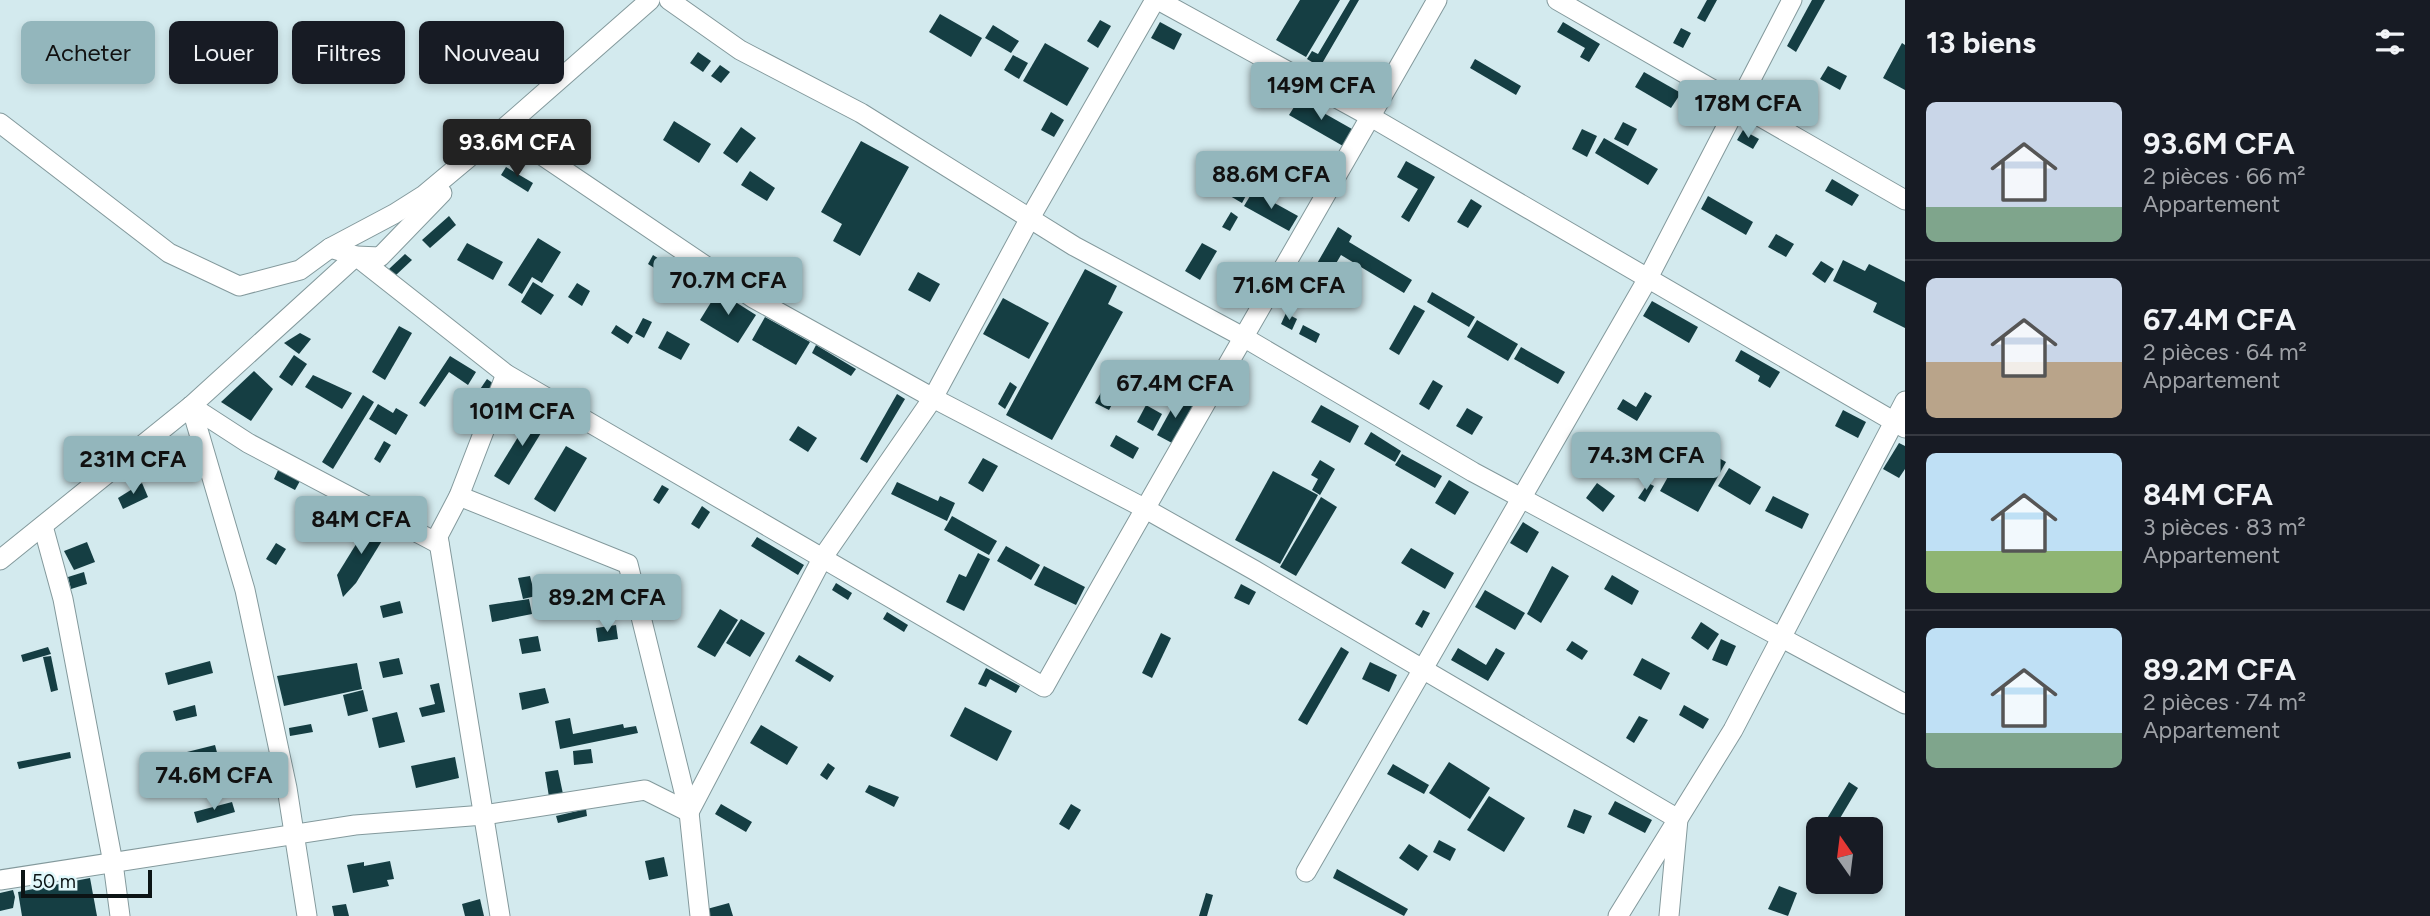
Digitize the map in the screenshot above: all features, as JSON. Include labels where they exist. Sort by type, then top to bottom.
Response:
[{"type":"street","points":[[0,124],[169,253],[239,286],[300,270],[330,248],[424,195],[503,130],[650,0]]},
{"type":"street","points":[[669,0],[740,50],[861,113],[1074,246],[1245,338],[1520,498],[1905,704]]},
{"type":"street","points":[[689,812],[823,557],[933,398],[1030,218],[1157,0],[1371,117],[1900,425]]},
{"type":"street","points":[[356,256],[506,374],[1044,687],[1437,0]]},
{"type":"street","points":[[1557,0],[1905,200]]},
{"type":"street","points":[[1306,872],[1647,280],[1792,0]]},
{"type":"street","points":[[330,248],[356,256],[380,257],[503,130]]},
{"type":"street","points":[[503,130],[753,298],[933,398],[1144,508],[1423,668],[1678,819]]},
{"type":"street","points":[[0,560],[191,406],[356,256]]},
{"type":"street","points":[[500,916],[438,536],[459,496],[506,374]]},
{"type":"street","points":[[1618,916],[1733,730],[1900,425],[1905,401]]},
{"type":"street","points":[[191,406],[248,443],[439,544]]},
{"type":"street","points":[[191,406],[245,590],[287,789],[307,916]]},
{"type":"street","points":[[459,496],[628,564],[689,812],[700,916]]},
{"type":"street","points":[[43,526],[63,599],[113,863],[120,916]]},
{"type":"street","points":[[0,880],[355,825],[484,815],[645,790],[689,812]]},
{"type":"street","points":[[1669,916],[1678,819]]},
{"type":"building","points":[[1300,0],[1340,0],[1306,57],[1276,40]]},
{"type":"building","points":[[1350,0],[1359,0],[1320,67],[1307,59],[1312,51],[1318,54]]},
{"type":"building","points":[[1707,0],[1717,0],[1705,22],[1697,18]]},
{"type":"building","points":[[1812,0],[1825,0],[1796,52],[1787,46]]},
{"type":"building","points":[[940,14],[982,38],[971,57],[929,32]]},
{"type":"building","points":[[1100,20],[1111,26],[1098,48],[1087,41]]},
{"type":"building","points":[[1160,22],[1182,34],[1174,50],[1151,38]]},
{"type":"building","points":[[1563,22],[1600,44],[1589,62],[1580,57],[1585,48],[1557,32]]},
{"type":"building","points":[[993,25],[1019,41],[1011,53],[985,38]]},
{"type":"building","points":[[1681,28],[1691,33],[1683,48],[1673,43]]},
{"type":"building","points":[[1045,43],[1089,68],[1067,106],[1023,81]]},
{"type":"building","points":[[1902,43],[1905,45],[1905,90],[1883,78]]},
{"type":"building","points":[[698,52],[711,61],[703,72],[690,63]]},
{"type":"building","points":[[1013,55],[1028,63],[1019,79],[1004,70]]},
{"type":"building","points":[[1475,59],[1521,86],[1516,95],[1470,68]]},
{"type":"building","points":[[720,65],[730,72],[721,83],[711,76]]},
{"type":"building","points":[[1828,66],[1847,76],[1840,90],[1820,79]]},
{"type":"building","points":[[1644,72],[1681,93],[1671,108],[1635,87]]},
{"type":"building","points":[[1299,99],[1352,129],[1343,146],[1289,115]]},
{"type":"building","points":[[1051,112],[1064,120],[1054,137],[1041,130]]},
{"type":"building","points":[[674,121],[711,144],[699,163],[663,140]]},
{"type":"building","points":[[1623,122],[1637,129],[1628,146],[1614,139]]},
{"type":"building","points":[[741,127],[756,138],[737,163],[723,153]]},
{"type":"building","points":[[1582,129],[1597,136],[1587,157],[1572,149]]},
{"type":"building","points":[[1743,130],[1759,139],[1753,149],[1737,140]]},
{"type":"building","points":[[1604,138],[1658,169],[1648,185],[1595,153]]},
{"type":"building","points":[[861,141],[909,167],[860,256],[833,241],[842,224],[821,212]]},
{"type":"building","points":[[1406,161],[1435,177],[1409,222],[1401,217],[1418,189],[1397,177]]},
{"type":"building","points":[[506,167],[533,183],[528,192],[501,175]]},
{"type":"building","points":[[1208,167],[1249,190],[1242,203],[1201,179]]},
{"type":"building","points":[[750,171],[775,188],[767,201],[741,185]]},
{"type":"building","points":[[1832,179],[1859,195],[1852,206],[1825,191]]},
{"type":"building","points":[[1253,191],[1298,216],[1289,231],[1244,206]]},
{"type":"building","points":[[1708,196],[1753,222],[1746,235],[1701,209]]},
{"type":"building","points":[[1471,199],[1482,206],[1468,228],[1457,222]]},
{"type":"building","points":[[1231,212],[1238,217],[1230,231],[1222,227]]},
{"type":"building","points":[[449,216],[456,225],[430,248],[422,240]]},
{"type":"building","points":[[1338,227],[1352,236],[1349,242],[1412,280],[1404,293],[1341,255],[1313,302],[1300,293]]},
{"type":"building","points":[[1776,234],[1794,244],[1786,257],[1768,247]]},
{"type":"building","points":[[538,238],[561,252],[542,283],[532,277],[522,294],[508,285]]},
{"type":"building","points":[[467,243],[503,262],[493,280],[457,260]]},
{"type":"building","points":[[1202,243],[1217,251],[1200,280],[1185,271]]},
{"type":"building","points":[[405,254],[412,260],[395,276],[389,269]]},
{"type":"building","points":[[653,255],[688,277],[683,286],[648,264]]},
{"type":"building","points":[[1843,260],[1865,271],[1869,264],[1905,282],[1905,328],[1873,312],[1877,303],[1833,281]]},
{"type":"building","points":[[1821,261],[1834,269],[1825,283],[1812,274]]},
{"type":"building","points":[[1085,269],[1117,286],[1108,304],[1123,312],[1052,440],[1006,415]]},
{"type":"building","points":[[918,272],[940,284],[930,302],[908,290]]},
{"type":"building","points":[[1245,273],[1260,282],[1247,305],[1239,301],[1244,292],[1237,288]]},
{"type":"building","points":[[533,282],[554,295],[541,315],[521,302]]},
{"type":"building","points":[[577,283],[590,291],[582,306],[568,297]]},
{"type":"building","points":[[718,291],[756,315],[738,343],[700,320]]},
{"type":"building","points":[[1432,292],[1475,317],[1469,327],[1427,302]]},
{"type":"building","points":[[1003,298],[1049,323],[1029,359],[983,334]]},
{"type":"building","points":[[1652,301],[1698,327],[1689,343],[1643,316]]},
{"type":"building","points":[[1414,305],[1425,311],[1399,355],[1389,349]]},
{"type":"building","points":[[1286,313],[1297,319],[1292,330],[1281,324]]},
{"type":"building","points":[[765,317],[810,342],[796,365],[752,340]]},
{"type":"building","points":[[643,318],[652,322],[644,338],[635,333]]},
{"type":"building","points":[[1477,320],[1518,344],[1508,361],[1467,337]]},
{"type":"building","points":[[616,325],[633,336],[628,344],[611,333]]},
{"type":"building","points":[[1303,325],[1320,334],[1316,343],[1299,334]]},
{"type":"building","points":[[399,326],[412,333],[385,380],[372,372]]},
{"type":"building","points":[[667,331],[690,344],[681,360],[658,348]]},
{"type":"building","points":[[300,333],[311,339],[299,354],[284,343]]},
{"type":"building","points":[[816,345],[856,369],[851,376],[812,353]]},
{"type":"building","points":[[1521,347],[1565,372],[1558,384],[1514,359]]},
{"type":"building","points":[[1741,350],[1780,372],[1770,388],[1758,381],[1760,376],[1735,361]]},
{"type":"building","points":[[294,355],[307,364],[292,386],[279,377]]},
{"type":"building","points":[[450,356],[476,372],[468,385],[449,372],[425,407],[419,403]]},
{"type":"building","points":[[254,371],[273,389],[251,421],[221,402]]},
{"type":"building","points":[[313,375],[352,393],[342,409],[305,387]]},
{"type":"building","points":[[487,379],[494,384],[479,406],[472,401]]},
{"type":"building","points":[[1433,380],[1443,386],[1429,410],[1419,404]]},
{"type":"building","points":[[1010,382],[1017,387],[1005,409],[998,404]]},
{"type":"building","points":[[1102,391],[1115,399],[1109,410],[1095,403]]},
{"type":"building","points":[[1645,392],[1652,396],[1637,421],[1617,409],[1623,399],[1636,407]]},
{"type":"building","points":[[897,394],[905,399],[867,463],[860,459]]},
{"type":"building","points":[[363,395],[374,402],[333,469],[322,462]]},
{"type":"building","points":[[1178,397],[1193,405],[1172,443],[1157,435]]},
{"type":"building","points":[[378,404],[393,413],[396,408],[408,415],[396,435],[369,419]]},
{"type":"building","points":[[1146,405],[1162,414],[1153,431],[1137,422]]},
{"type":"building","points":[[1321,405],[1359,426],[1350,443],[1311,422]]},
{"type":"building","points":[[1467,408],[1483,417],[1472,435],[1456,426]]},
{"type":"building","points":[[1843,410],[1866,422],[1858,438],[1835,426]]},
{"type":"building","points":[[534,411],[549,420],[509,485],[494,476]]},
{"type":"building","points":[[798,426],[817,438],[808,452],[789,440]]},
{"type":"building","points":[[1371,432],[1401,451],[1395,462],[1364,444]]},
{"type":"building","points":[[1116,435],[1139,448],[1133,459],[1110,446]]},
{"type":"building","points":[[384,441],[391,445],[380,463],[374,459]]},
{"type":"building","points":[[1688,441],[1726,462],[1698,512],[1660,491]]},
{"type":"building","points":[[1899,443],[1905,446],[1905,469],[1899,478],[1883,469]]},
{"type":"building","points":[[566,446],[587,458],[555,512],[534,499]]},
{"type":"building","points":[[1402,454],[1442,476],[1435,488],[1395,465]]},
{"type":"building","points":[[983,458],[998,466],[983,492],[968,483]]},
{"type":"building","points":[[1320,460],[1335,469],[1320,495],[1312,490],[1318,479],[1311,475]]},
{"type":"building","points":[[279,468],[300,481],[295,490],[274,479]]},
{"type":"building","points":[[1729,468],[1761,487],[1750,505],[1718,486]]},
{"type":"building","points":[[1273,471],[1318,495],[1280,564],[1235,540]]},
{"type":"building","points":[[1449,480],[1469,492],[1455,515],[1435,503]]},
{"type":"building","points":[[897,482],[938,501],[940,496],[955,503],[947,521],[891,494]]},
{"type":"building","points":[[142,483],[148,497],[123,509],[118,498]]},
{"type":"building","points":[[1597,483],[1615,496],[1603,512],[1586,498]]},
{"type":"building","points":[[1648,483],[1654,486],[1645,502],[1638,498]]},
{"type":"building","points":[[662,485],[669,489],[659,504],[653,500]]},
{"type":"building","points":[[1773,496],[1809,514],[1802,529],[1765,511]]},
{"type":"building","points":[[1321,497],[1337,507],[1296,576],[1280,567]]},
{"type":"building","points":[[702,506],[710,512],[699,529],[691,524]]},
{"type":"building","points":[[952,516],[997,541],[989,555],[944,530]]},
{"type":"building","points":[[371,520],[388,531],[356,583],[343,597],[337,575]]},
{"type":"building","points":[[1523,522],[1539,532],[1527,553],[1510,543]]},
{"type":"building","points":[[757,537],[804,565],[798,575],[751,546]]},
{"type":"building","points":[[87,542],[95,562],[74,570],[64,551]]},
{"type":"building","points":[[276,543],[286,549],[276,565],[266,559]]},
{"type":"building","points":[[1006,546],[1040,565],[1031,580],[997,561]]},
{"type":"building","points":[[1411,548],[1454,573],[1445,589],[1401,563]]},
{"type":"building","points":[[978,553],[990,559],[964,611],[946,602],[959,574],[966,577]]},
{"type":"building","points":[[1044,566],[1085,587],[1076,605],[1034,585]]},
{"type":"building","points":[[1552,566],[1569,576],[1541,623],[1527,614]]},
{"type":"building","points":[[84,572],[87,584],[71,589],[68,577]]},
{"type":"building","points":[[1612,575],[1639,591],[1632,605],[1604,589]]},
{"type":"building","points":[[530,576],[533,588],[565,581],[566,589],[523,599],[518,578]]},
{"type":"building","points":[[836,583],[852,593],[848,600],[832,590]]},
{"type":"building","points":[[1241,584],[1256,592],[1249,605],[1234,598]]},
{"type":"building","points":[[1485,590],[1525,613],[1515,630],[1475,607]]},
{"type":"building","points":[[529,599],[532,614],[492,622],[489,605]]},
{"type":"building","points":[[400,601],[403,613],[383,618],[380,606]]},
{"type":"building","points":[[720,609],[738,620],[715,657],[697,647]]},
{"type":"building","points":[[1423,610],[1430,613],[1422,628],[1415,624]]},
{"type":"building","points":[[887,612],[908,625],[904,632],[883,619]]},
{"type":"building","points":[[741,619],[765,633],[750,657],[726,643]]},
{"type":"building","points":[[1701,622],[1719,634],[1708,650],[1691,638]]},
{"type":"building","points":[[616,625],[618,639],[598,642],[596,628]]},
{"type":"building","points":[[1161,633],[1171,638],[1152,678],[1142,673]]},
{"type":"building","points":[[538,636],[541,651],[522,654],[519,639]]},
{"type":"building","points":[[1721,639],[1736,646],[1727,666],[1712,660]]},
{"type":"building","points":[[1572,641],[1588,651],[1582,660],[1566,650]]},
{"type":"building","points":[[48,647],[51,654],[23,662],[21,655]]},
{"type":"building","points":[[1341,647],[1349,652],[1307,725],[1298,720]]},
{"type":"building","points":[[1458,648],[1486,665],[1496,648],[1505,653],[1488,681],[1451,660]]},
{"type":"building","points":[[799,655],[834,676],[830,682],[795,661]]},
{"type":"building","points":[[51,656],[58,690],[51,692],[43,657]]},
{"type":"building","points":[[399,658],[403,674],[383,678],[379,662]]},
{"type":"building","points":[[1642,658],[1670,673],[1661,690],[1633,675]]},
{"type":"building","points":[[210,661],[213,673],[168,685],[165,673]]},
{"type":"building","points":[[1370,662],[1397,675],[1389,692],[1362,679]]},
{"type":"building","points":[[357,663],[362,689],[284,706],[277,676]]},
{"type":"building","points":[[986,668],[1020,686],[1016,693],[990,679],[986,687],[978,684]]},
{"type":"building","points":[[439,683],[445,712],[422,717],[419,708],[435,704],[430,685]]},
{"type":"building","points":[[545,688],[549,703],[522,710],[519,693]]},
{"type":"building","points":[[363,690],[368,711],[348,716],[343,695]]},
{"type":"building","points":[[195,705],[197,716],[176,721],[173,711]]},
{"type":"building","points":[[1684,705],[1709,719],[1703,729],[1679,715]]},
{"type":"building","points":[[965,707],[1012,731],[997,761],[950,736]]},
{"type":"building","points":[[397,712],[405,742],[379,748],[372,718]]},
{"type":"building","points":[[1639,716],[1648,720],[1634,743],[1626,738]]},
{"type":"building","points":[[570,718],[573,734],[623,724],[624,728],[636,726],[638,733],[560,749],[555,721]]},
{"type":"building","points":[[311,724],[313,732],[290,736],[289,728]]},
{"type":"building","points":[[761,725],[798,747],[787,765],[750,743]]},
{"type":"building","points":[[215,745],[219,760],[187,768],[183,753]]},
{"type":"building","points":[[591,749],[593,763],[574,765],[573,751]]},
{"type":"building","points":[[70,752],[71,758],[19,769],[17,762]]},
{"type":"building","points":[[455,757],[459,778],[416,788],[411,766]]},
{"type":"building","points":[[1449,762],[1490,788],[1470,819],[1429,793]]},
{"type":"building","points":[[828,763],[835,768],[827,780],[820,775]]},
{"type":"building","points":[[1393,764],[1429,785],[1424,794],[1387,774]]},
{"type":"building","points":[[558,770],[563,794],[549,797],[545,772]]},
{"type":"building","points":[[1849,782],[1858,788],[1841,817],[1828,817]]},
{"type":"building","points":[[869,785],[899,797],[894,807],[865,792]]},
{"type":"building","points":[[1489,796],[1525,818],[1504,852],[1467,830]]},
{"type":"building","points":[[1615,801],[1652,820],[1645,833],[1608,814]]},
{"type":"building","points":[[232,802],[235,812],[197,823],[194,812]]},
{"type":"building","points":[[721,804],[752,822],[746,832],[715,814]]},
{"type":"building","points":[[1071,804],[1081,810],[1069,830],[1059,824]]},
{"type":"building","points":[[586,809],[587,816],[558,823],[556,816]]},
{"type":"building","points":[[1574,809],[1592,816],[1584,834],[1567,827]]},
{"type":"building","points":[[1439,840],[1456,849],[1450,861],[1433,852]]},
{"type":"building","points":[[1409,844],[1428,856],[1418,871],[1399,858]]},
{"type":"building","points":[[664,857],[668,876],[649,880],[645,861]]},
{"type":"building","points":[[390,861],[394,879],[387,880],[389,886],[353,893],[347,865],[364,862],[364,866]]},
{"type":"building","points":[[1337,869],[1408,909],[1404,916],[1333,878]]},
{"type":"building","points":[[90,878],[97,916],[22,916],[18,892]]},
{"type":"building","points":[[1779,886],[1797,893],[1788,916],[1768,909]]},
{"type":"building","points":[[13,890],[13,908],[0,911],[0,893]]},
{"type":"building","points":[[1206,893],[1213,895],[1207,916],[1199,916]]},
{"type":"building","points":[[480,899],[484,916],[465,916],[462,904]]},
{"type":"building","points":[[729,903],[733,916],[708,916],[707,909]]},
{"type":"building","points":[[346,904],[349,916],[334,916],[332,906]]}]
